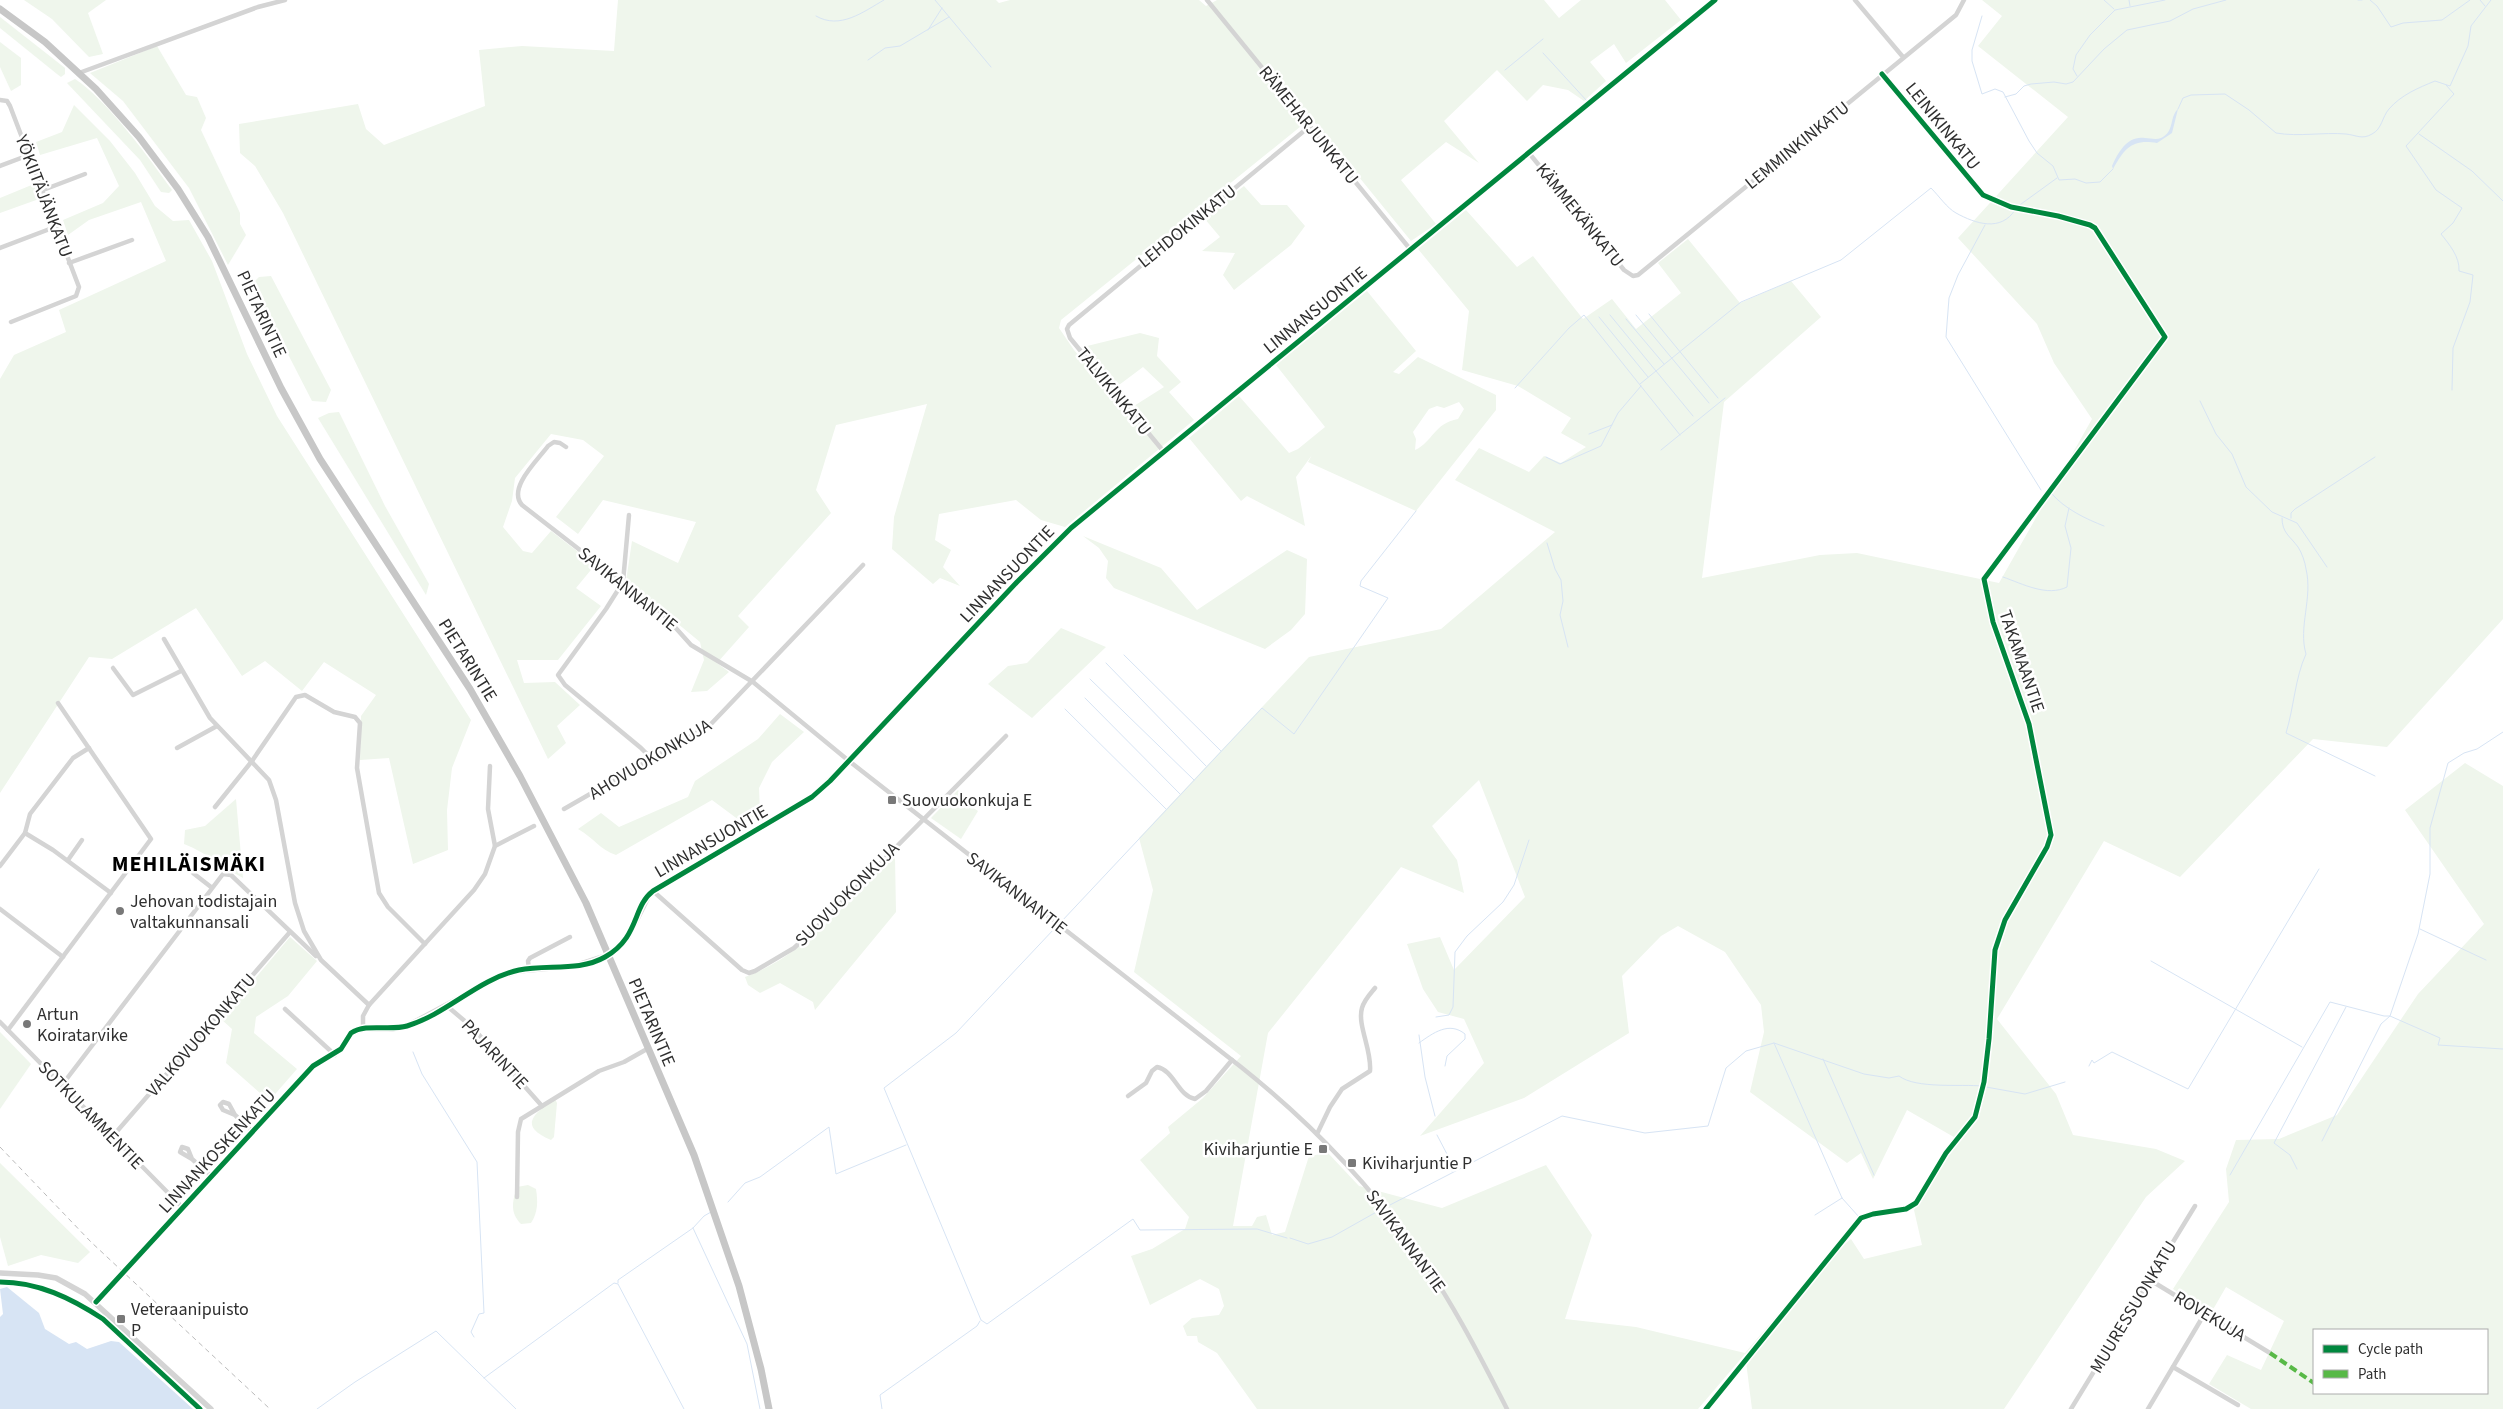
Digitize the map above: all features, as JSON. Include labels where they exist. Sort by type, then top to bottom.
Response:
[{"type":"main road","name":"PIETARINTIE","points":[[0,9],[34,34],[78,73],[139,137],[197,219],[231,282],[281,388],[320,459],[470,689],[520,776],[570,870],[694,1155],[721,1228],[748,1315],[769,1409]]},
{"type":"street","points":[[78,73],[258,7],[285,0]]},
{"type":"street","name":"LINNANSUONTIE","points":[[363,1029],[392,1029],[409,1025],[497,978],[529,969],[574,966],[608,955],[628,937],[644,901],[653,891],[812,797],[849,761],[1040,558],[1072,528],[1715,0]]},
{"type":"street","points":[[1855,0],[1903,57]]},
{"type":"street","name":"LEMMINKINKATU","points":[[1633,276],[1642,272],[1959,11],[1964,0]]},
{"type":"street","name":"RÄMEHARJUNKATU","points":[[1211,1],[1410,249]]},
{"type":"street","name":"LEINIKINKATU","points":[[1882,74],[1983,195]]},
{"type":"street","name":"YÖKIITÄJÄNKATU","points":[[1,100],[10,106],[79,287],[76,296],[11,322]]},
{"type":"street","name":"LEHDOKINKATU","points":[[1067,329],[1071,322],[1310,126]]},
{"type":"street","name":"KÄMMEKÄNKATU","points":[[1529,153],[1624,270],[1633,276]]},
{"type":"street","points":[[0,166],[29,155]]},
{"type":"street","points":[[43,190],[85,174]]},
{"type":"street","name":"TAKAMAANTIE","points":[[1706,1409],[1861,1218],[1873,1214],[1906,1209],[1916,1203],[1946,1153],[1975,1117],[1984,1082],[1995,950],[2005,920],[2047,847],[2051,828],[2029,724],[1994,622],[1984,580],[2165,337],[2095,228],[2090,224],[2011,207],[1983,195]]},
{"type":"street","points":[[0,248],[55,227]]},
{"type":"street","points":[[69,263],[132,240]]},
{"type":"street","name":"TALVIKINKATU","points":[[1067,329],[1070,338],[1164,452]]},
{"type":"street","name":"SAVIKANNANTIE","points":[[566,447],[554,442],[548,446],[518,487],[518,501],[674,624],[691,645],[753,682],[849,761],[1277,1096],[1317,1134],[1361,1181],[1410,1242],[1461,1322],[1508,1409]]},
{"type":"street","points":[[629,515],[623,582],[558,676],[565,685],[642,748],[652,760]]},
{"type":"street","name":"AHOVUOKONKUJA","points":[[564,809],[710,725],[864,565]]},
{"type":"street","points":[[164,639],[181,671],[217,726],[269,780],[276,800],[299,919],[321,960]]},
{"type":"street","points":[[113,668],[133,695],[181,671]]},
{"type":"street","points":[[215,807],[252,761],[296,697],[306,695],[334,712],[350,715],[358,720],[360,732],[357,768],[379,893],[388,907],[425,944]]},
{"type":"street","points":[[8,1030],[151,839],[58,703]]},
{"type":"street","points":[[176,748],[217,726]]},
{"type":"street","name":"SUOVUOKONKUJA","points":[[653,891],[735,964],[750,973],[784,954],[807,936],[1006,736]]},
{"type":"street","points":[[0,866],[25,833],[30,814],[42,798],[73,758],[89,748]]},
{"type":"street","points":[[363,1029],[363,1016],[369,1005],[480,882],[495,846],[488,809],[490,766]]},
{"type":"street","points":[[495,846],[534,826]]},
{"type":"street","points":[[25,833],[68,860],[111,893]]},
{"type":"street","points":[[68,860],[82,840]]},
{"type":"street","points":[[193,873],[211,887]]},
{"type":"street","points":[[62,1085],[211,887],[220,876],[227,874],[231,875],[369,1005]]},
{"type":"street","points":[[0,908],[62,957]]},
{"type":"street","name":"VALKOVUOKONKATU","points":[[112,1137],[290,932]]},
{"type":"street","points":[[529,969],[528,961],[530,958],[570,937]]},
{"type":"street","points":[[1317,1134],[1330,1107],[1342,1089],[1370,1071],[1370,1055],[1361,1014],[1364,1003],[1375,988]]},
{"type":"street","name":"PAJARINTIE","points":[[447,1006],[468,1023],[542,1106]]},
{"type":"street","points":[[285,1010],[335,1055]]},
{"type":"street","name":"SOTKULAMMENTIE","points":[[0,1022],[183,1208]]},
{"type":"street","name":"LINNANKOSKENKATU","points":[[96,1302],[318,1062],[335,1055],[351,1033],[363,1029]]},
{"type":"street","name":"PAJARINTIE","points":[[518,1196],[519,1124],[526,1115],[605,1068],[624,1062],[647,1049]]},
{"type":"street","points":[[1128,1096],[1146,1084],[1152,1071],[1157,1067],[1165,1071],[1186,1095],[1195,1099],[1206,1092],[1232,1060]]},
{"type":"street","points":[[234,1115],[253,1132]]},
{"type":"street","points":[[192,1159],[212,1176]]},
{"type":"street","name":"MUURESSUONKATU","points":[[2071,1409],[2194,1206]]},
{"type":"street","points":[[0,1273],[56,1278],[96,1302],[211,1409]]},
{"type":"street","name":"ROVEKUJA","points":[[2150,1280],[2270,1353]]},
{"type":"street","points":[[2148,1409],[2205,1313]]},
{"type":"street","points":[[2173,1366],[2238,1405]]},
{"type":"shaded area","points":[[24,0],[106,0],[88,13],[103,54],[89,57],[52,19]]},
{"type":"shaded area","points":[[618,0],[996,0],[999,3],[1010,0],[1199,0],[1206,6],[1217,0],[1544,0],[1559,18],[1581,0],[1665,0],[1681,20],[1626,63],[1614,44],[1590,62],[1606,81],[1584,101],[1568,90],[1543,85],[1527,101],[1497,70],[1444,121],[1479,163],[1446,142],[1401,180],[1436,224],[1411,241],[1311,118],[1061,320],[1059,328],[1074,350],[1126,411],[1164,387],[1143,367],[1115,388],[1083,347],[1140,333],[1159,338],[1157,356],[1181,382],[1169,392],[1194,420],[1065,527],[1041,520],[1016,500],[939,514],[935,540],[951,550],[943,567],[960,586],[940,578],[933,584],[892,549],[894,517],[927,404],[836,425],[816,490],[831,513],[738,616],[749,627],[717,663],[729,672],[707,691],[691,692],[704,660],[700,642],[626,581],[632,541],[678,563],[696,522],[603,500],[578,534],[556,517],[604,456],[583,440],[551,434],[515,478],[512,501],[503,527],[523,551],[532,553],[551,531],[595,565],[576,588],[601,606],[558,660],[517,660],[524,683],[555,682],[580,705],[557,726],[566,743],[548,759],[283,213],[255,166],[240,153],[239,124],[358,104],[366,129],[384,145],[485,106],[479,50],[522,46],[614,51]]},
{"type":"shaded area","points":[[1982,0],[2503,0],[2503,619],[2387,747],[2313,739],[2180,877],[2104,841],[1997,1019],[2056,1094],[2073,1135],[2156,1149],[2185,1161],[2146,1197],[2004,1409],[1752,1409],[1745,1354],[1698,1409],[1257,1409],[1217,1353],[1198,1342],[1197,1336],[1187,1336],[1183,1326],[1192,1318],[1219,1315],[1224,1306],[1219,1289],[1200,1279],[1150,1305],[1131,1256],[1152,1249],[1185,1229],[1189,1217],[1140,1160],[1170,1133],[1168,1127],[1203,1098],[1241,1056],[1134,972],[1153,890],[1139,838],[1309,657],[1441,629],[1555,532],[1455,480],[1479,448],[1529,472],[1544,456],[1561,463],[1586,447],[1561,433],[1571,418],[1518,386],[1462,370],[1469,311],[1418,249],[1466,210],[1517,267],[1533,256],[1583,319],[1612,299],[1636,329],[1681,293],[1658,263],[1688,239],[1740,303],[1791,281],[1821,317],[1724,402],[1702,578],[1820,555],[1857,553],[1999,583],[2092,419],[2054,363],[2037,324],[1958,238],[2068,117],[1978,46],[2002,16]],"holes":[[[1479,780],[1525,897],[1454,970],[1440,937],[1407,944],[1423,989],[1438,1012],[1464,1019],[1484,1063],[1420,1136],[1524,1098],[1629,1033],[1622,976],[1661,936],[1678,926],[1725,952],[1761,1005],[1764,1032],[1750,1092],[1847,1163],[1861,1153],[1873,1179],[1907,1110],[1959,1140],[1914,1210],[1922,1245],[1864,1259],[1851,1239],[1824,1260],[1745,1353],[1636,1327],[1565,1319],[1592,1235],[1546,1165],[1442,1208],[1359,1186],[1328,1153],[1309,1156],[1285,1232],[1272,1235],[1266,1215],[1257,1217],[1252,1226],[1233,1226],[1268,1033],[1401,867],[1464,893],[1457,860],[1432,826]]]},
{"type":"shaded area","points":[[0,17],[65,68],[65,74],[61,77],[0,28]]},
{"type":"shaded area","points":[[0,42],[21,58],[21,85],[11,91],[0,67]]},
{"type":"shaded area","points":[[157,46],[186,95],[197,97],[206,118],[201,130],[240,213],[240,224],[246,235],[228,265],[189,188],[123,101],[90,73]]},
{"type":"shaded area","points":[[75,79],[87,88],[127,130],[172,190],[169,193],[161,192],[140,160],[67,83]]},
{"type":"shaded area","points":[[74,105],[110,141],[135,173],[155,206],[173,221],[189,220],[212,261],[247,354],[277,416],[471,720],[452,768],[447,810],[448,850],[413,864],[389,758],[360,760],[361,716],[376,695],[324,662],[302,691],[265,661],[242,676],[196,608],[112,659],[89,657],[0,793],[0,379],[14,355],[66,332],[59,310],[166,261],[141,202],[89,220],[68,235],[63,220],[103,203],[119,186],[97,138],[40,155],[36,142],[62,132]]},
{"type":"shaded area","points":[[34,184],[39,199],[0,213],[0,198]]},
{"type":"shaded area","points":[[1244,186],[1261,205],[1287,205],[1305,226],[1291,245],[1234,290],[1223,275],[1235,253],[1202,251],[1220,237],[1204,218]]},
{"type":"shaded area","points":[[271,276],[331,390],[326,402],[312,401],[252,284],[259,277]]},
{"type":"shaded area","points":[[1367,291],[1416,351],[1393,372],[1399,374],[1418,357],[1496,395],[1496,410],[1416,511],[1308,462],[1312,455],[1296,477],[1305,526],[1247,496],[1241,501],[1189,438],[1239,396],[1289,453],[1298,449],[1325,427],[1276,365]],"holes":[[[1459,402],[1464,409],[1458,419],[1444,424],[1421,447],[1415,450],[1416,439],[1413,432],[1429,409],[1437,406],[1444,408]]]},
{"type":"shaded area","points":[[339,412],[385,506],[429,584],[426,595],[318,418],[329,413]]},
{"type":"shaded area","points":[[1083,536],[1161,568],[1197,610],[1287,550],[1307,559],[1305,614],[1291,630],[1265,649],[1114,588],[1106,578],[1108,561],[1099,548]]},
{"type":"shaded area","points":[[1061,628],[1106,647],[1032,718],[988,684],[1008,666],[1027,663]]},
{"type":"shaded area","points":[[780,714],[804,732],[772,762],[759,788],[760,812],[743,823],[712,800],[616,855],[610,853],[578,829],[601,813],[619,827],[688,797],[695,781],[758,739]]},
{"type":"shaded area","points":[[2465,763],[2503,786],[2503,1409],[2251,1409],[2209,1384],[2227,1355],[2261,1370],[2284,1321],[2226,1287],[2211,1313],[2173,1289],[2229,1202],[2226,1169],[2236,1140],[2279,1139],[2337,1115],[2418,994],[2484,924],[2405,810]]},
{"type":"shaded area","points":[[958,790],[969,805],[978,811],[961,839],[931,818]]},
{"type":"shaded area","points":[[236,799],[243,878],[200,851],[184,844],[185,830],[205,826]]},
{"type":"shaded area","points":[[895,857],[896,912],[815,1010],[813,1002],[780,983],[760,993],[748,985],[745,977],[767,967],[806,941],[824,926],[891,858]]},
{"type":"shaded area","points":[[290,937],[317,961],[288,996],[256,1017],[254,1033],[297,1069],[269,1101],[226,1063],[232,1029],[221,1019]]},
{"type":"shaded area","points":[[0,1032],[31,1064],[0,1109]]},
{"type":"shaded area","points":[[555,1099],[557,1103],[554,1137],[551,1140],[535,1130],[532,1120],[540,1110]]},
{"type":"shaded area","points":[[0,1163],[90,1252],[78,1263],[41,1255],[8,1266],[0,1237]]},
{"type":"shaded area","points":[[528,1185],[536,1189],[536,1211],[531,1223],[521,1224],[515,1216],[514,1198],[517,1187]]},
{"type":"water","points":[[2178,109],[2172,133],[2157,143],[2141,142],[2130,147],[2121,156],[2113,169],[2112,166],[2117,155],[2129,142],[2139,138],[2157,139],[2165,135]]},
{"type":"water","points":[[7,1287],[39,1313],[45,1329],[69,1344],[76,1342],[87,1349],[111,1341],[119,1342],[193,1409],[0,1409],[0,1317],[3,1314],[0,1289]]},
{"type":"waterway","points":[[816,16],[825,20],[843,20],[860,14],[884,0]]},
{"type":"waterway","points":[[935,0],[991,67]]},
{"type":"waterway","points":[[2104,0],[2114,9]]},
{"type":"waterway","points":[[2129,0],[2130,6]]},
{"type":"waterway","points":[[2077,76],[2073,69],[2076,55],[2090,35],[2115,10],[2165,0]]},
{"type":"waterway","points":[[2005,97],[2016,94],[2024,86],[2031,84],[2054,82],[2066,84],[2073,82],[2104,49],[2127,30],[2170,21],[2193,9],[2226,0]]},
{"type":"waterway","points":[[2370,0],[2377,6],[2391,27],[2403,23],[2442,20],[2470,0]]},
{"type":"waterway","points":[[2480,0],[2485,6]]},
{"type":"waterway","points":[[2178,109],[2183,98],[2191,95],[2225,94],[2249,110],[2276,133],[2368,136],[2378,129],[2389,109],[2404,96],[2435,81],[2450,86],[2468,46],[2471,26],[2491,0]]},
{"type":"waterway","points":[[928,30],[942,8]]},
{"type":"waterway","points":[[1982,16],[1972,50],[1972,61],[1982,94],[1995,89],[2003,92],[2029,141],[2037,153],[2053,166],[2059,180],[2075,179],[2086,183],[2100,182],[2113,169]]},
{"type":"waterway","points":[[868,60],[885,48],[900,46],[949,17]]},
{"type":"waterway","points":[[1505,70],[1543,39]]},
{"type":"waterway","points":[[1543,53],[1587,101]]},
{"type":"waterway","points":[[2446,85],[2454,94],[2406,146],[2436,190],[2462,208],[2453,223],[2441,234],[2456,256],[2459,271],[2473,275],[2470,302],[2453,348],[2452,390]]},
{"type":"waterway","points":[[2419,134],[2472,171],[2503,201]]},
{"type":"waterway","points":[[2017,207],[2057,178]]},
{"type":"waterway","points":[[1640,384],[1741,302],[1841,260],[1931,188],[1953,211],[1980,223],[1995,224],[2009,217],[2015,210]]},
{"type":"waterway","points":[[1985,225],[1958,275],[1949,298],[1946,337],[2041,490]]},
{"type":"waterway","points":[[1649,314],[1718,398]]},
{"type":"waterway","points":[[1515,388],[1569,328],[1584,315],[1680,435]]},
{"type":"waterway","points":[[1610,315],[1693,416]]},
{"type":"waterway","points":[[1636,315],[1709,403]]},
{"type":"waterway","points":[[1599,317],[1648,377]]},
{"type":"waterway","points":[[1626,319],[1664,364]]},
{"type":"waterway","points":[[1546,457],[1560,464],[1601,446],[1618,413],[1641,386]]},
{"type":"waterway","points":[[1661,450],[1725,398]]},
{"type":"waterway","points":[[2200,401],[2216,434],[2232,454],[2246,487],[2272,512],[2297,523],[2327,567]]},
{"type":"waterway","points":[[1589,434],[1612,425]]},
{"type":"waterway","points":[[2291,518],[2291,513],[2295,509],[2375,457]]},
{"type":"waterway","points":[[2052,494],[2076,513],[2104,526]]},
{"type":"waterway","points":[[2003,577],[2043,590],[2051,591],[2067,587],[2071,548],[2065,526],[2069,508]]},
{"type":"waterway","points":[[1061,922],[1262,708],[1294,734],[1388,598],[1360,586],[1361,581],[1416,511]]},
{"type":"waterway","points":[[2282,518],[2285,531],[2302,555],[2308,580],[2304,633],[2306,654],[2299,673],[2286,733],[2375,776]]},
{"type":"waterway","points":[[1547,543],[1555,569],[1561,580],[1563,601],[1560,615],[1568,647]]},
{"type":"waterway","points":[[1124,655],[1221,751]]},
{"type":"waterway","points":[[1106,663],[1206,766]]},
{"type":"waterway","points":[[1090,679],[1194,780]]},
{"type":"waterway","points":[[1085,698],[1180,794]]},
{"type":"waterway","points":[[1065,709],[1166,809]]},
{"type":"waterway","points":[[2322,1141],[2381,1024],[2390,1016],[2418,934],[2430,874],[2430,828],[2448,763],[2464,753],[2477,749],[2503,732]]},
{"type":"waterway","points":[[1436,1017],[1449,1015],[1453,1007],[1455,952],[1467,936],[1503,902],[1514,885],[1529,840]]},
{"type":"waterway","points":[[2089,1066],[2092,1060],[2094,1063],[2112,1052],[2188,1089],[2319,869]]},
{"type":"waterway","points":[[1055,928],[956,1033],[884,1088],[981,1320],[987,1324],[1133,1219],[1140,1230],[1257,1229],[1287,1238]]},
{"type":"waterway","points":[[2420,929],[2486,960]]},
{"type":"waterway","points":[[2151,961],[2302,1047]]},
{"type":"waterway","points":[[2230,1175],[2330,1002],[2390,1016],[2440,1038],[2438,1045],[2503,1049]]},
{"type":"waterway","points":[[2297,1169],[2290,1155],[2274,1143],[2346,1007]]},
{"type":"waterway","points":[[1419,1043],[1435,1032],[1447,1028],[1459,1030],[1465,1034],[1465,1039],[1447,1056],[1445,1066]]},
{"type":"waterway","points":[[1419,1035],[1425,1077],[1435,1116]]},
{"type":"waterway","points":[[1774,1043],[1842,1198],[1859,1217]]},
{"type":"waterway","points":[[1388,1206],[1562,1116],[1645,1133],[1708,1126],[1726,1068],[1746,1051],[1774,1043],[1864,1074],[1889,1078],[1899,1076],[1916,1083],[1982,1086]]},
{"type":"waterway","points":[[413,1052],[422,1074],[477,1162],[484,1313],[479,1314],[471,1332],[474,1337]]},
{"type":"waterway","points":[[1823,1059],[1874,1175]]},
{"type":"waterway","points":[[1986,1087],[2025,1094],[2065,1082]]},
{"type":"waterway","points":[[728,1202],[745,1183],[760,1177],[829,1127],[836,1174],[906,1145]]},
{"type":"waterway","points":[[1437,1135],[1448,1156],[1452,1171]]},
{"type":"waterway","points":[[1815,1215],[1842,1198]]},
{"type":"waterway","points":[[1290,1238],[1308,1244],[1332,1237],[1380,1210]]},
{"type":"waterway","points":[[618,1283],[618,1280],[693,1228],[704,1216],[711,1212]]},
{"type":"waterway","points":[[693,1228],[747,1344],[760,1409]]},
{"type":"waterway","points":[[484,1378],[614,1283],[618,1284],[684,1409]]},
{"type":"waterway","points":[[882,1409],[880,1395],[977,1326],[980,1321]]},
{"type":"waterway","points":[[317,1409],[355,1382],[436,1331],[516,1409]]},
{"type":"railway","points":[[0,1147],[91,1242],[270,1409]]},
{"type":"marked path","points":[[2270,1353],[2313,1382]]},
{"type":"cycle path","points":[[96,1302],[313,1066],[341,1049],[351,1033],[364,1028],[393,1028],[422,1021],[504,974],[530,968],[585,965],[605,957],[624,941],[646,898],[653,891],[812,797],[830,781],[1017,582],[1071,528],[1715,0]]},
{"type":"cycle path","points":[[1706,1409],[1861,1218],[1873,1214],[1906,1209],[1916,1203],[1946,1153],[1975,1117],[1984,1082],[1995,950],[2005,920],[2047,847],[2051,835],[2029,724],[1993,622],[1984,579],[2165,337],[2095,228],[2058,216],[2011,207],[1983,195],[1882,74]]},
{"type":"cycle path","points":[[0,1282],[41,1288],[79,1304],[103,1319],[200,1409]]},
{"type":"place","name":"Suovuokonkuja E","points":[[892,800]]},
{"type":"place","name":"Jehovan todistajain valtakunnansali","points":[[120,911]]},
{"type":"place","name":"Artun Koiratarvike","points":[[27,1024]]},
{"type":"place","name":"Kiviharjuntie E","points":[[1323,1149]]},
{"type":"place","name":"Kiviharjuntie P","points":[[1352,1163]]},
{"type":"place","name":"Veteraanipuisto P","points":[[121,1319]]},
{"type":"district","name":"MEHILÄISMÄKI","points":[[189,863]]}]
